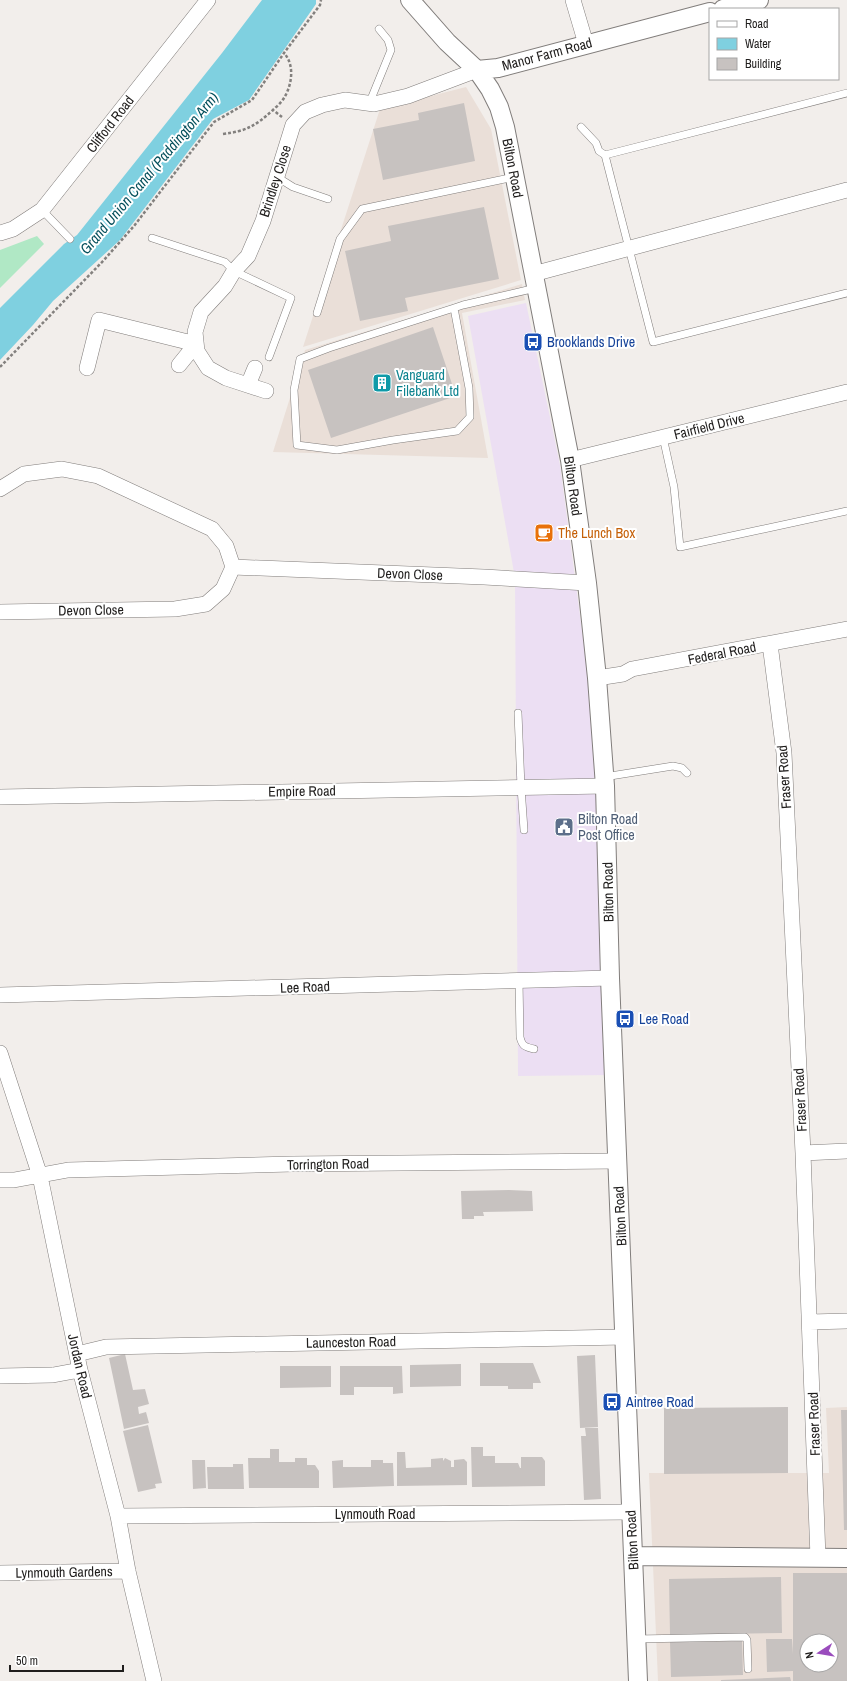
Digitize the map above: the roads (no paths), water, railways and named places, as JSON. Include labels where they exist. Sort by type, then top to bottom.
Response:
[{"type":"street","name":"Clifford Road","points":[[0,234],[14,229],[42,210],[208,0]]},
{"type":"street","points":[[410,0],[447,42],[477,70]]},
{"type":"street","points":[[573,0],[586,44]]},
{"type":"street","points":[[727,8],[759,0]]},
{"type":"street","name":"Manor Farm Road","points":[[477,70],[498,68],[709,12]]},
{"type":"street","name":"Brindley Close","points":[[266,391],[226,378],[208,368],[197,351],[195,332],[201,312],[225,286],[234,271],[248,256],[263,221],[294,125],[305,112],[322,105],[345,100],[374,104],[408,96],[477,70]]},
{"type":"street","name":"Bilton Road","points":[[477,70],[490,89],[499,107],[505,127],[515,177],[570,460],[587,583],[597,678],[605,782],[610,978],[638,1681]]},
{"type":"street","points":[[534,281],[628,248],[847,190]]},
{"type":"street","points":[[87,368],[99,320],[196,344],[179,366]]},
{"type":"street","points":[[248,385],[255,368]]},
{"type":"street","name":"Fairfield Drive","points":[[570,460],[847,392]]},
{"type":"street","points":[[0,489],[24,474],[62,469],[98,476],[212,529],[226,546],[233,567]]},
{"type":"street","name":"Devon Close","points":[[0,612],[175,609],[206,604],[223,590],[233,567],[484,577],[587,583]]},
{"type":"street","name":"Federal Road","points":[[597,678],[623,674],[632,669],[847,629]]},
{"type":"street","name":"Fraser Road","points":[[770,644],[784,753],[803,1153],[818,1558]]},
{"type":"street","name":"Empire Road","points":[[0,797],[521,787],[605,782]]},
{"type":"street","name":"Lee Road","points":[[0,995],[610,978]]},
{"type":"street","name":"Jordan Road","points":[[0,1053],[40,1176],[80,1370],[118,1516],[128,1571],[154,1681]]},
{"type":"street","points":[[803,1153],[847,1151]]},
{"type":"street","name":"Torrington Road","points":[[0,1180],[14,1180],[68,1170],[292,1164],[618,1161]]},
{"type":"street","points":[[810,1322],[847,1321]]},
{"type":"street","name":"Launceston Road","points":[[77,1354],[106,1347],[625,1337]]},
{"type":"street","points":[[0,1376],[53,1375],[80,1370]]},
{"type":"street","name":"Lynmouth Road","points":[[118,1516],[631,1512]]},
{"type":"street","points":[[634,1556],[847,1558]]},
{"type":"street","name":"Lynmouth Gardens","points":[[0,1572],[128,1571]]},
{"type":"lane","points":[[369,104],[391,50],[388,40],[379,29]]},
{"type":"lane","points":[[605,155],[847,93]]},
{"type":"lane","points":[[581,127],[596,143],[599,151],[605,155],[653,342],[847,293]]},
{"type":"lane","points":[[276,177],[293,187],[328,199]]},
{"type":"lane","points":[[317,313],[340,240],[362,209],[515,177]]},
{"type":"lane","points":[[42,210],[70,239]]},
{"type":"lane","points":[[152,238],[225,262],[234,271],[291,298],[269,357]]},
{"type":"lane","points":[[454,308],[469,388],[470,417],[457,431],[337,450],[297,445],[294,390],[300,359],[328,348],[534,281]]},
{"type":"lane","points":[[663,437],[674,487],[680,547],[847,511]]},
{"type":"lane","points":[[518,713],[524,830]]},
{"type":"lane","points":[[605,782],[673,766],[682,768],[687,773]]},
{"type":"lane","points":[[519,981],[521,1043],[524,1047],[534,1049]]},
{"type":"lane","points":[[636,1640],[745,1637],[747,1640],[748,1669]]},
{"type":"water","name":"Grand Union Canal (Paddington Arm)","points":[[262,0],[316,0],[316,4],[249,100],[213,119],[120,240],[53,301],[0,360],[0,308],[64,244],[77,235],[222,53]]},
{"type":"place","name":"Brooklands Drive","points":[[533,342]]},
{"type":"place","name":"Vanguard Filebank Ltd","points":[[382,383]]},
{"type":"place","name":"The Lunch Box","points":[[544,533]]},
{"type":"place","name":"Bilton Road Post Office","points":[[564,827]]},
{"type":"place","name":"Lee Road","points":[[625,1019]]},
{"type":"place","name":"Aintree Road","points":[[612,1402]]}]
